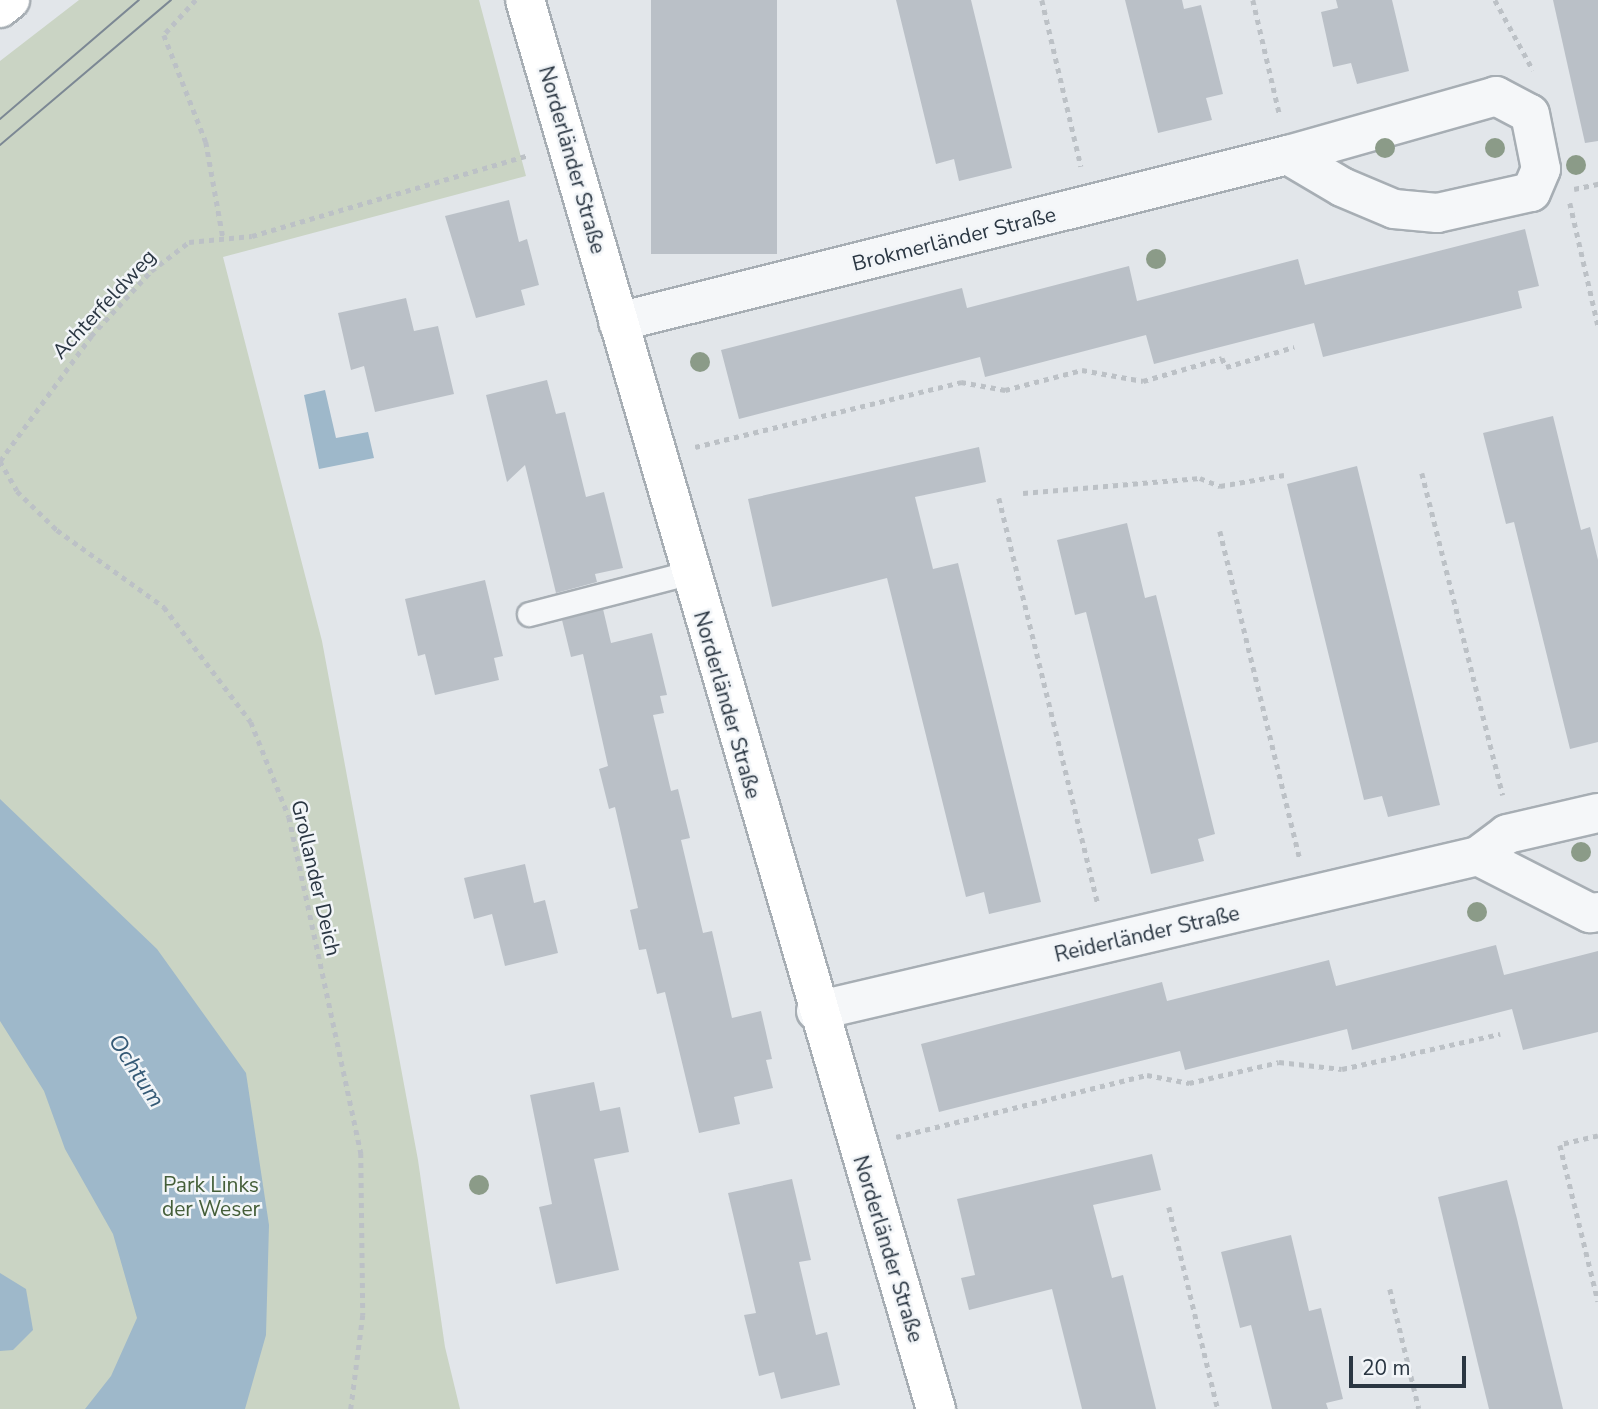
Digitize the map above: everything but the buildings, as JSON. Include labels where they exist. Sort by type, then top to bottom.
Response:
[{"type":"main road","points":[[0,8],[10,0]]},
{"type":"main road","name":"Norderländer Straße","points":[[525,0],[688,573],[936,1409]]},
{"type":"street","name":"Brokmerländer Straße","points":[[618,321],[1289,155],[1496,96],[1530,114],[1541,169],[1531,192],[1437,213],[1394,209],[1342,187],[1289,155]]},
{"type":"street","name":"Reiderländer Straße","points":[[816,1011],[1478,856],[1512,833],[1598,813]]},
{"type":"street","points":[[1478,856],[1590,913],[1598,912]]},
{"type":"lane","points":[[529,614],[688,573]]},
{"type":"path","points":[[196,0],[164,35],[206,142],[223,237]]},
{"type":"path","points":[[1042,0],[1091,205]]},
{"type":"path","points":[[1253,0],[1289,155]]},
{"type":"path","name":"Achterfeldweg","points":[[0,461],[38,403],[91,336],[151,271],[189,242],[252,236],[567,144]]},
{"type":"path","points":[[1591,185],[1598,184]]},
{"type":"path","points":[[656,458],[961,383],[1005,390],[1082,370],[1143,381],[1222,359],[1226,367],[1294,347]]},
{"type":"path","name":"Grollander Deich","points":[[0,461],[17,492],[57,530],[164,607],[251,722],[289,817],[360,1153],[363,1315],[351,1409]]},
{"type":"path","points":[[1422,473],[1512,833]]},
{"type":"path","points":[[1023,493],[1200,478],[1220,486],[1284,475]]},
{"type":"path","points":[[999,498],[1108,943]]},
{"type":"path","points":[[1220,531],[1308,896]]},
{"type":"path","points":[[857,1147],[1147,1075],[1189,1083],[1279,1062],[1342,1069],[1500,1034]]},
{"type":"path","points":[[1598,1136],[1560,1145],[1598,1301]]},
{"type":"path","points":[[1169,1207],[1218,1409]]},
{"type":"path","points":[[1390,1289],[1419,1409]]},
{"type":"green space","name":"Park Links der Weser","points":[[79,0],[479,0],[526,176],[223,257],[322,641],[418,1160],[445,1347],[460,1409],[0,1409],[0,61]]},
{"type":"water","points":[[325,390],[336,438],[368,432],[374,458],[319,469],[304,395]]},
{"type":"water","name":"Ochtum","points":[[0,799],[157,949],[246,1073],[269,1225],[266,1335],[245,1409],[85,1409],[111,1376],[137,1318],[113,1234],[65,1149],[44,1091],[0,1021]]},
{"type":"water","points":[[0,1273],[26,1289],[33,1330],[13,1350],[0,1351]]},
{"type":"tram line","points":[[0,119],[139,0]]},
{"type":"tram line","points":[[0,145],[171,0]]}]
